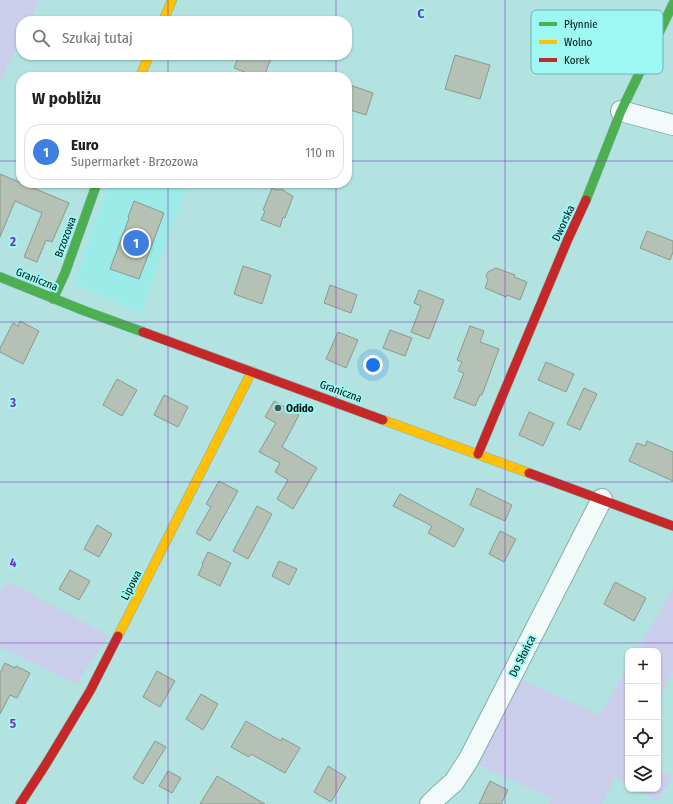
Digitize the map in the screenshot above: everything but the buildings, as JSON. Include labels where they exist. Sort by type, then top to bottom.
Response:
[{"type":"street","points":[[165,16],[172,0]]},
{"type":"street","name":"Dworska","points":[[663,25],[673,4]]},
{"type":"street","points":[[142,72],[147,60]]},
{"type":"street","name":"Dworska","points":[[478,454],[568,238],[583,208],[621,111],[639,74]]},
{"type":"street","points":[[621,111],[673,125]]},
{"type":"street","name":"Brzozowa","points":[[53,299],[65,273],[95,188]]},
{"type":"street","name":"Graniczna","points":[[0,277],[53,299],[673,526]]},
{"type":"street","name":"Lipowa","points":[[20,804],[50,759],[90,691],[252,371]]},
{"type":"street","name":"Do Słońca","points":[[430,804],[454,782],[469,759],[602,499]]},
{"type":"shaded area","points":[[0,0],[39,0],[31,16],[16,16],[16,48],[0,82]]},
{"type":"shaded area","points":[[107,188],[186,188],[141,312],[74,284]]},
{"type":"shaded area","points":[[7,581],[109,636],[76,684],[0,647],[0,590],[2,591]]},
{"type":"shaded area","points":[[673,588],[673,672],[661,695],[661,648],[639,648]]},
{"type":"shaded area","points":[[625,671],[625,783],[615,778],[602,804],[549,804],[552,798],[476,764],[518,678],[600,715]]},
{"type":"shaded area","points":[[661,771],[673,777],[657,801],[641,792],[661,792]]},
{"type":"traffic: fast","points":[[663,25],[673,4]]},
{"type":"traffic: fast","points":[[586,200],[621,111],[639,74]]},
{"type":"traffic: fast","points":[[53,299],[65,273],[95,188]]},
{"type":"traffic: fast","points":[[0,277],[85,311],[143,332]]},
{"type":"traffic: slow","points":[[165,16],[172,0]]},
{"type":"traffic: slow","points":[[142,72],[147,60]]},
{"type":"traffic: slow","points":[[118,636],[252,371]]},
{"type":"traffic: slow","points":[[383,420],[529,473]]},
{"type":"traffic: jam","points":[[478,454],[568,239],[586,200]]},
{"type":"traffic: jam","points":[[143,332],[383,420]]},
{"type":"traffic: jam","points":[[529,473],[673,526]]},
{"type":"traffic: jam","points":[[20,804],[90,691],[118,636]]},
{"type":"place","name":"Euro","points":[[136,243]]},
{"type":"place","name":"Odido","points":[[278,408]]}]
